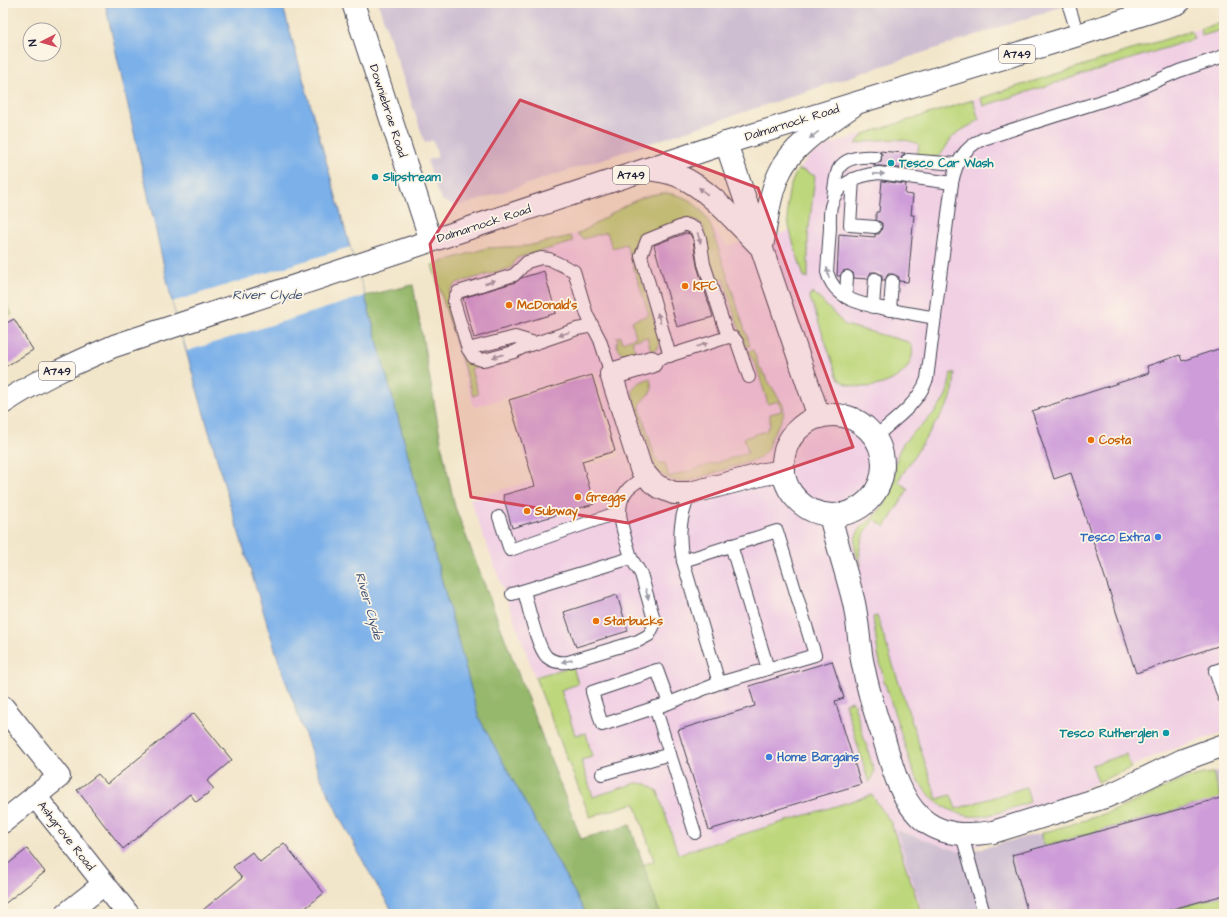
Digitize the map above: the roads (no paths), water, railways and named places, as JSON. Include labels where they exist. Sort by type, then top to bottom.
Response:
[{"type":"street","name":"Downiebrae Road","points":[[353,3],[431,241]]},
{"type":"street","name":"Dalmarnock Road","points":[[3,403],[52,373],[114,346],[726,143],[1178,3]]},
{"type":"street","points":[[761,247],[773,190],[780,170],[799,146],[856,103]]},
{"type":"street","points":[[726,143],[818,417]]},
{"type":"street","points":[[648,170],[680,176],[692,182],[719,205],[761,247]]},
{"type":"street","points":[[661,359],[611,374],[641,468],[652,482],[674,493],[690,493],[784,470]]},
{"type":"street","points":[[840,415],[850,417],[860,422],[875,437],[882,450],[884,464],[882,477],[877,490],[868,501],[857,509],[844,514],[830,515],[813,511],[799,501],[789,487],[784,470],[785,453],[792,437],[803,425],[818,417],[840,415]]},
{"type":"street","points":[[830,515],[854,605],[862,662],[873,705],[902,793],[910,807],[931,826],[945,832],[962,835],[976,835],[993,832],[1108,796],[1183,760],[1224,745]]},
{"type":"street","name":"Ashgrove Road","points":[[3,707],[58,777],[34,796],[128,914]]},
{"type":"street","points":[[3,822],[34,796]]},
{"type":"street","points":[[66,914],[104,884]]},
{"type":"lane","points":[[1068,3],[1078,35]]},
{"type":"lane","points":[[875,437],[916,400],[924,386],[929,364],[952,183],[957,164],[966,151],[983,139],[1133,91],[1179,71],[1224,56]]},
{"type":"lane","points":[[875,157],[862,156],[848,161],[839,169],[832,203],[827,272],[828,278],[846,297],[857,303],[935,318]]},
{"type":"lane","points":[[908,160],[957,164]]},
{"type":"lane","points":[[832,203],[838,191],[858,176],[879,173],[952,183]]},
{"type":"lane","points":[[853,179],[850,230],[875,227]]},
{"type":"lane","points":[[728,337],[704,264],[698,233],[688,225],[678,226],[647,240],[641,256],[661,359],[728,337],[734,338],[737,342],[749,377]]},
{"type":"lane","points":[[593,326],[577,329],[535,343],[515,337],[468,349],[454,302],[458,292],[514,275],[523,264],[527,262],[541,258],[549,259],[574,271],[587,315],[593,326],[600,340],[611,374]]},
{"type":"lane","points":[[846,297],[847,277]]},
{"type":"lane","points":[[870,306],[881,280],[888,309]]},
{"type":"lane","points":[[524,591],[540,647],[550,659],[562,663],[568,662],[618,647],[649,635],[655,623],[641,574],[631,558],[619,512],[620,503],[627,490],[646,476]]},
{"type":"lane","points":[[690,493],[684,508],[680,531],[680,546],[720,683]]},
{"type":"lane","points":[[499,517],[510,550],[619,512]]},
{"type":"lane","points":[[669,703],[658,670],[592,692],[602,725],[669,703],[720,683],[815,655],[777,531],[683,560]]},
{"type":"lane","points":[[731,545],[768,669]]},
{"type":"lane","points":[[512,594],[631,558]]},
{"type":"lane","points":[[1224,668],[1215,671],[1224,697]]},
{"type":"lane","points":[[655,707],[695,833]]},
{"type":"lane","points":[[602,774],[670,754]]},
{"type":"lane","points":[[962,835],[984,914]]},
{"type":"water","name":"River Clyde","points":[[105,3],[282,3],[365,296],[479,718],[586,914],[394,914],[342,822],[319,774],[279,662],[229,501],[172,302]]},
{"type":"place","name":"Tesco Car Wash","points":[[891,163]]},
{"type":"place","name":"Slipstream","points":[[375,177]]},
{"type":"place","name":"KFC","points":[[685,286]]},
{"type":"place","name":"McDonald's","points":[[509,305]]},
{"type":"place","name":"Costa","points":[[1091,440]]},
{"type":"place","name":"Greggs","points":[[578,497]]},
{"type":"place","name":"Subway","points":[[527,511]]},
{"type":"place","name":"Tesco Extra","points":[[1158,537]]},
{"type":"place","name":"Starbucks","points":[[596,621]]},
{"type":"place","name":"Tesco Rutherglen","points":[[1166,733]]},
{"type":"place","name":"Home Bargains","points":[[769,757]]}]
